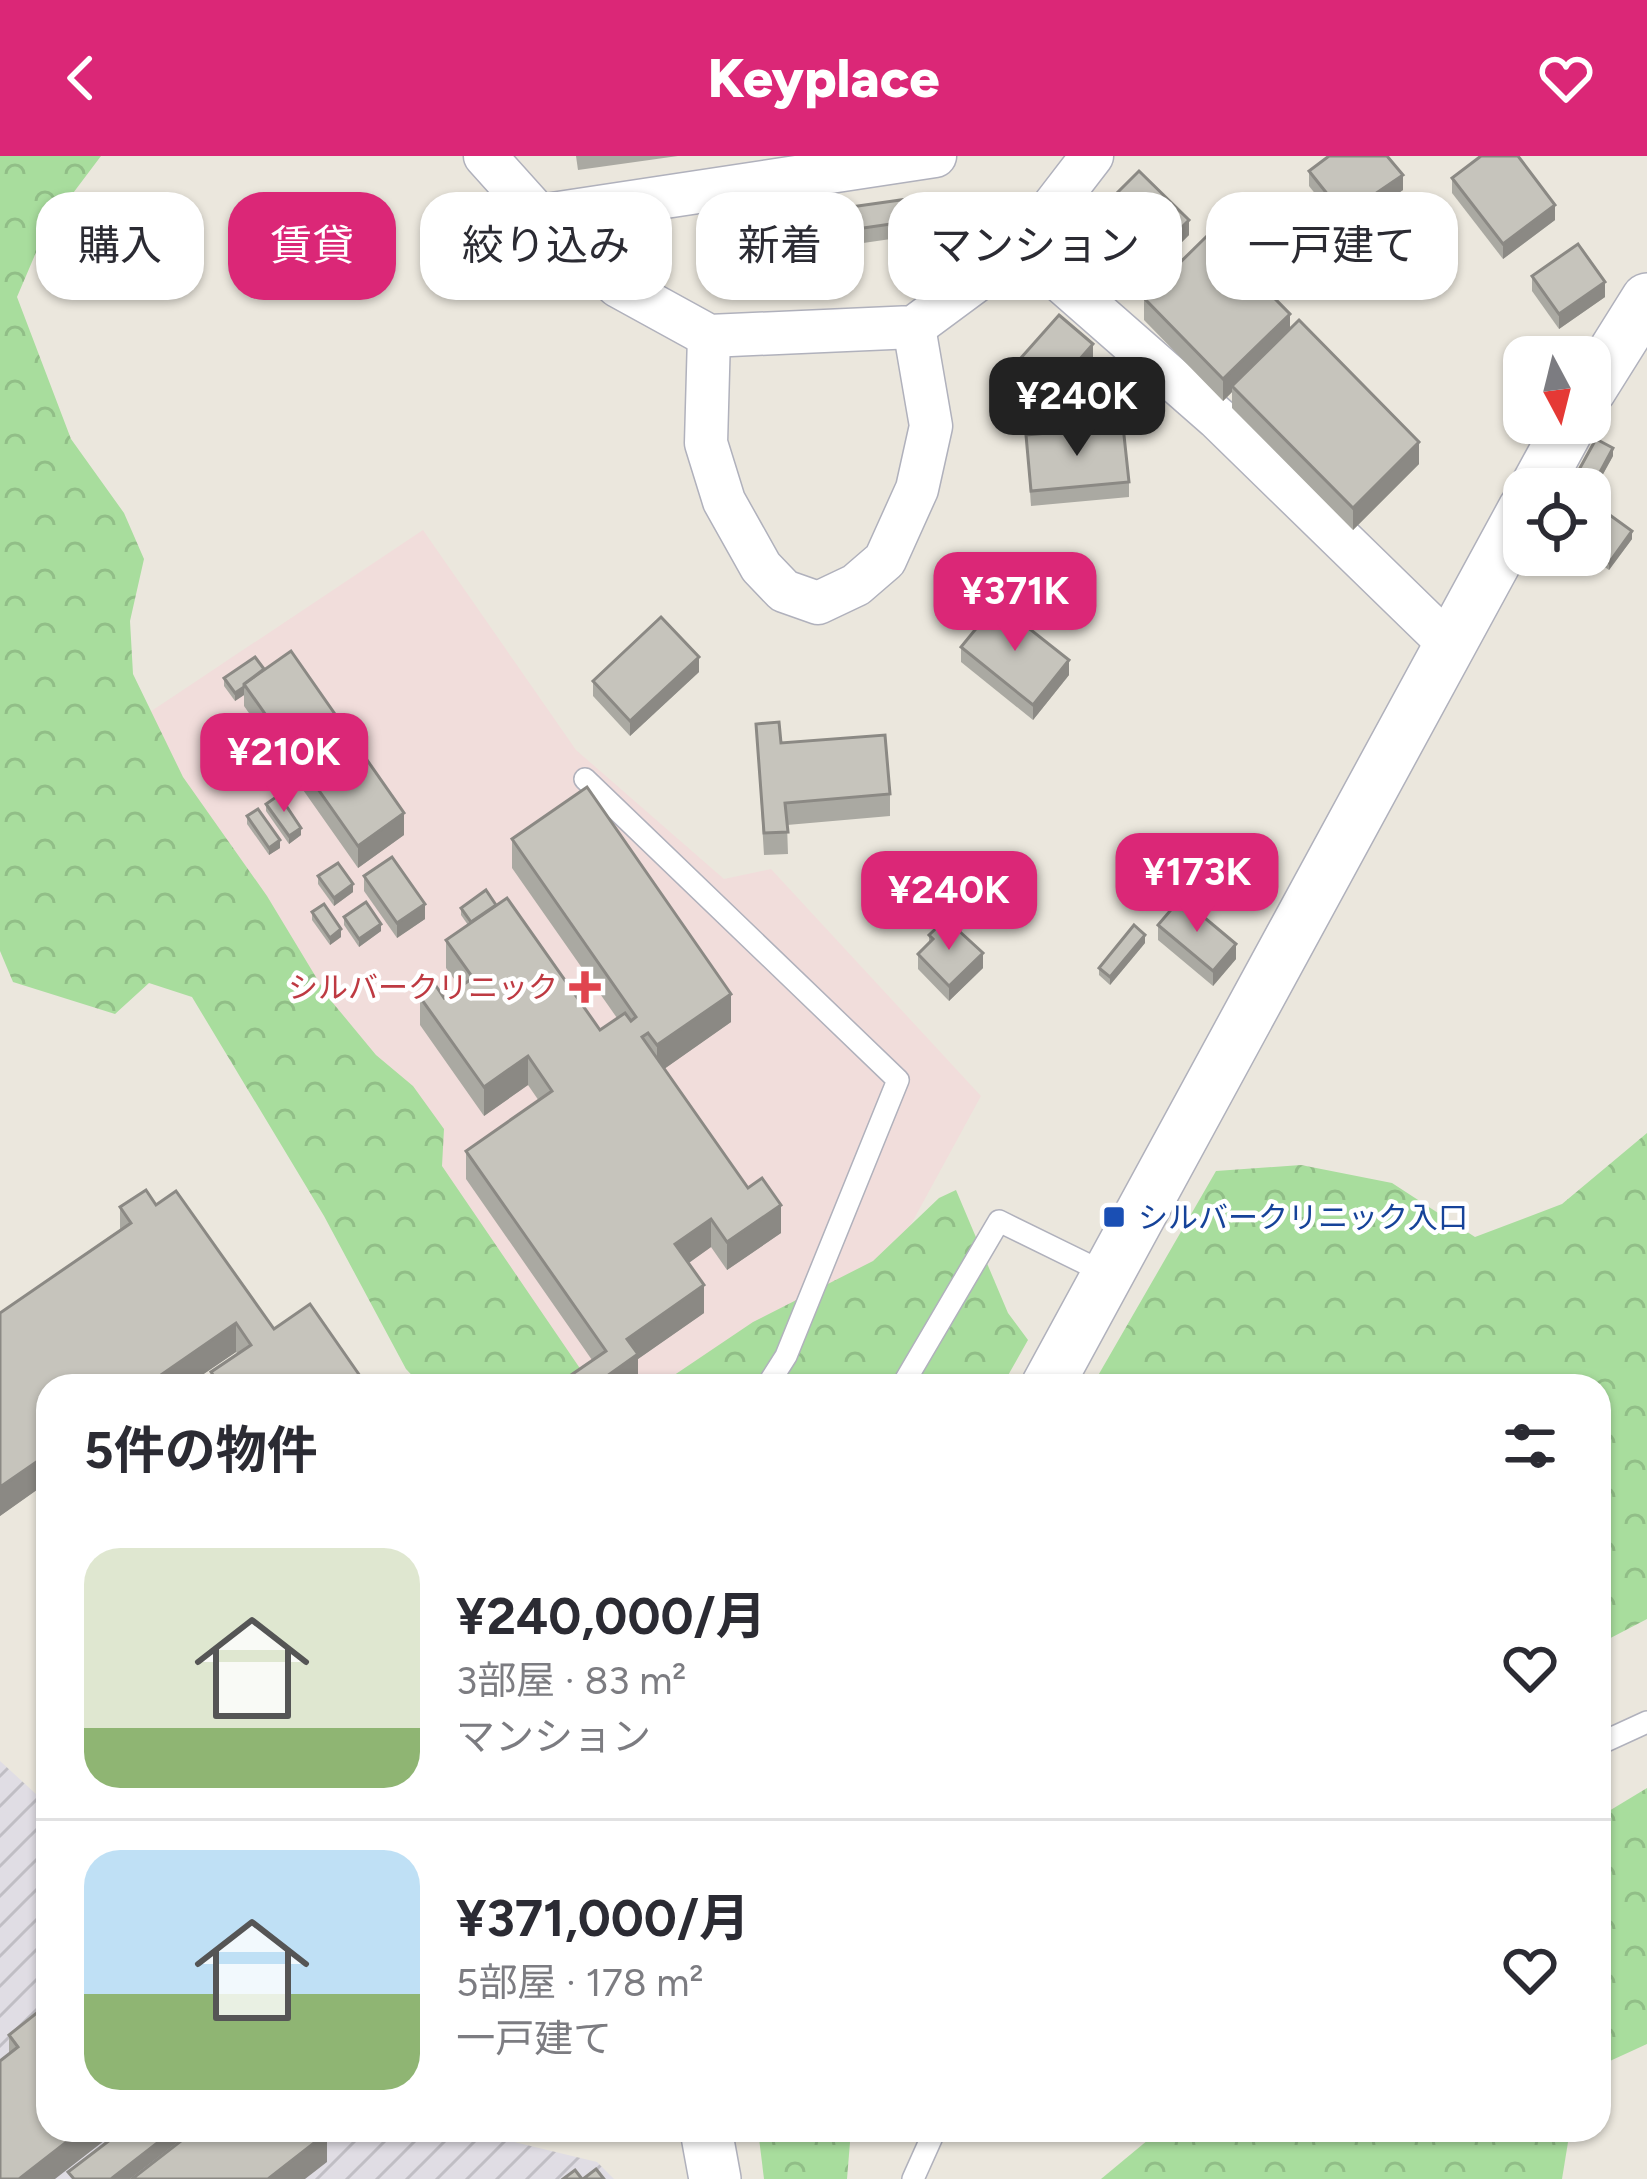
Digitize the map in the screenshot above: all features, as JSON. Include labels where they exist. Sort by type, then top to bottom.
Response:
[{"type":"street","points":[[485,156],[517,192]]},
{"type":"street","points":[[672,196],[934,156]]},
{"type":"street","points":[[1064,192],[1092,156]]},
{"type":"street","points":[[1611,356],[1647,299]]},
{"type":"street","points":[[643,300],[709,336],[914,327],[950,300]]},
{"type":"street","points":[[1082,300],[1217,418],[1450,645]]},
{"type":"street","points":[[709,336],[706,443],[724,501],[761,567],[784,592],[818,603],[856,586],[885,560],[917,489],[931,426],[914,327]]},
{"type":"street","points":[[1053,1374],[1503,548]]},
{"type":"street","points":[[708,2142],[715,2179]]},
{"type":"lane","points":[[585,779],[898,1080],[775,1374]]},
{"type":"lane","points":[[909,1374],[999,1221],[1108,1274]]},
{"type":"lane","points":[[1611,1738],[1647,1722]]},
{"type":"lane","points":[[913,2179],[929,2142]]},
{"type":"shaded area","name":"シルバークリニック","points":[[423,530],[576,750],[724,879],[771,869],[981,1096],[885,1272],[738,1374],[548,1374],[120,732]]},
{"type":"shaded area","points":[[0,1761],[36,1794],[36,2142],[514,2142],[597,2162],[614,2179],[0,2179]]},
{"type":"green space","points":[[0,156],[101,156],[74,192],[36,192],[36,252],[17,297],[71,439],[124,513],[144,559],[130,621],[133,674],[183,777],[267,896],[328,997],[376,1055],[413,1086],[444,1129],[442,1166],[584,1374],[411,1374],[324,1216],[192,997],[149,983],[115,1014],[13,982],[0,951]]},
{"type":"green space","points":[[1647,1133],[1647,1619],[1611,1638],[1611,1374],[1099,1374],[1216,1171],[1301,1165],[1392,1183],[1475,1237],[1562,1204]]},
{"type":"green space","points":[[956,1190],[1008,1313],[1028,1340],[1009,1374],[676,1374],[753,1322],[873,1261],[939,1198]]},
{"type":"green space","points":[[1647,1788],[1647,2044],[1611,2060],[1611,1810]]},
{"type":"green space","points":[[759,2142],[850,2142],[847,2179],[764,2179]]},
{"type":"green space","points":[[1146,2142],[1568,2142],[1562,2179],[1101,2179]]},
{"type":"building","points":[[1329,156],[1387,156],[1403,175],[1378,192],[1326,192],[1309,171]]},
{"type":"building","points":[[1481,156],[1518,156],[1555,205],[1503,244],[1452,178]]},
{"type":"building","points":[[1139,171],[1160,192],[1118,192]]},
{"type":"building","points":[[888,202],[888,224],[864,228],[864,205]]},
{"type":"building","points":[[1206,237],[1206,300],[1276,300],[1290,314],[1223,379],[1146,300],[1182,300],[1182,261]]},
{"type":"building","points":[[1578,244],[1605,282],[1559,314],[1532,276]]},
{"type":"building","points":[[1059,315],[1093,344],[1038,407],[1004,377]]},
{"type":"building","points":[[1299,320],[1419,442],[1353,508],[1232,386]]},
{"type":"building","points":[[1123,426],[1129,482],[1031,491],[1026,435]]},
{"type":"building","points":[[1593,444],[1613,448],[1602,468],[1580,468]]},
{"type":"building","points":[[1611,516],[1632,531],[1611,560]]},
{"type":"building","points":[[997,603],[1069,660],[1033,705],[961,647]]},
{"type":"building","points":[[661,617],[699,657],[630,721],[593,681]]},
{"type":"building","points":[[291,651],[404,813],[358,846],[244,684]]},
{"type":"building","points":[[255,657],[264,669],[235,693],[224,678]]},
{"type":"building","points":[[779,722],[781,743],[885,735],[890,794],[785,803],[788,832],[764,833],[756,724]]},
{"type":"building","points":[[587,787],[731,994],[657,1045],[648,1033],[642,1037],[748,1188],[762,1178],[781,1205],[727,1242],[711,1219],[675,1244],[704,1285],[627,1339],[638,1354],[610,1374],[572,1374],[606,1351],[466,1151],[552,1091],[528,1056],[484,1087],[420,997],[436,986],[444,998],[473,978],[446,940],[507,898],[600,1030],[625,1013],[631,1021],[636,1017],[512,839]]},
{"type":"building","points":[[279,795],[301,828],[289,836],[266,804]]},
{"type":"building","points":[[258,809],[280,840],[269,848],[247,816]]},
{"type":"building","points":[[392,857],[425,904],[397,923],[364,876]]},
{"type":"building","points":[[338,863],[353,884],[334,898],[318,876]]},
{"type":"building","points":[[486,890],[496,905],[471,922],[461,908]]},
{"type":"building","points":[[1181,898],[1236,944],[1213,971],[1158,925]]},
{"type":"building","points":[[366,902],[381,924],[359,939],[344,917]]},
{"type":"building","points":[[324,904],[341,929],[330,938],[312,912]]},
{"type":"building","points":[[946,919],[983,953],[949,986],[918,954]]},
{"type":"building","points":[[1134,925],[1145,935],[1110,977],[1099,968]]},
{"type":"building","points":[[146,1190],[156,1205],[176,1191],[274,1329],[310,1304],[359,1374],[212,1374],[251,1345],[236,1323],[162,1374],[36,1374],[36,1462],[0,1487],[0,1313],[131,1223],[120,1207]]},
{"type":"building","points":[[36,2014],[36,2142],[67,2142],[19,2179],[0,2179],[0,2061],[18,2047],[9,2035]]},
{"type":"building","points":[[107,2142],[159,2142],[111,2179],[74,2179],[68,2172]]},
{"type":"building","points":[[180,2142],[315,2142],[268,2179],[132,2179]]},
{"type":"building","points":[[596,2169],[604,2179],[583,2179]]},
{"type":"place","name":"シルバークリニック","points":[[585,987]]},
{"type":"place","name":"シルバークリニック入口","points":[[1114,1217]]}]
